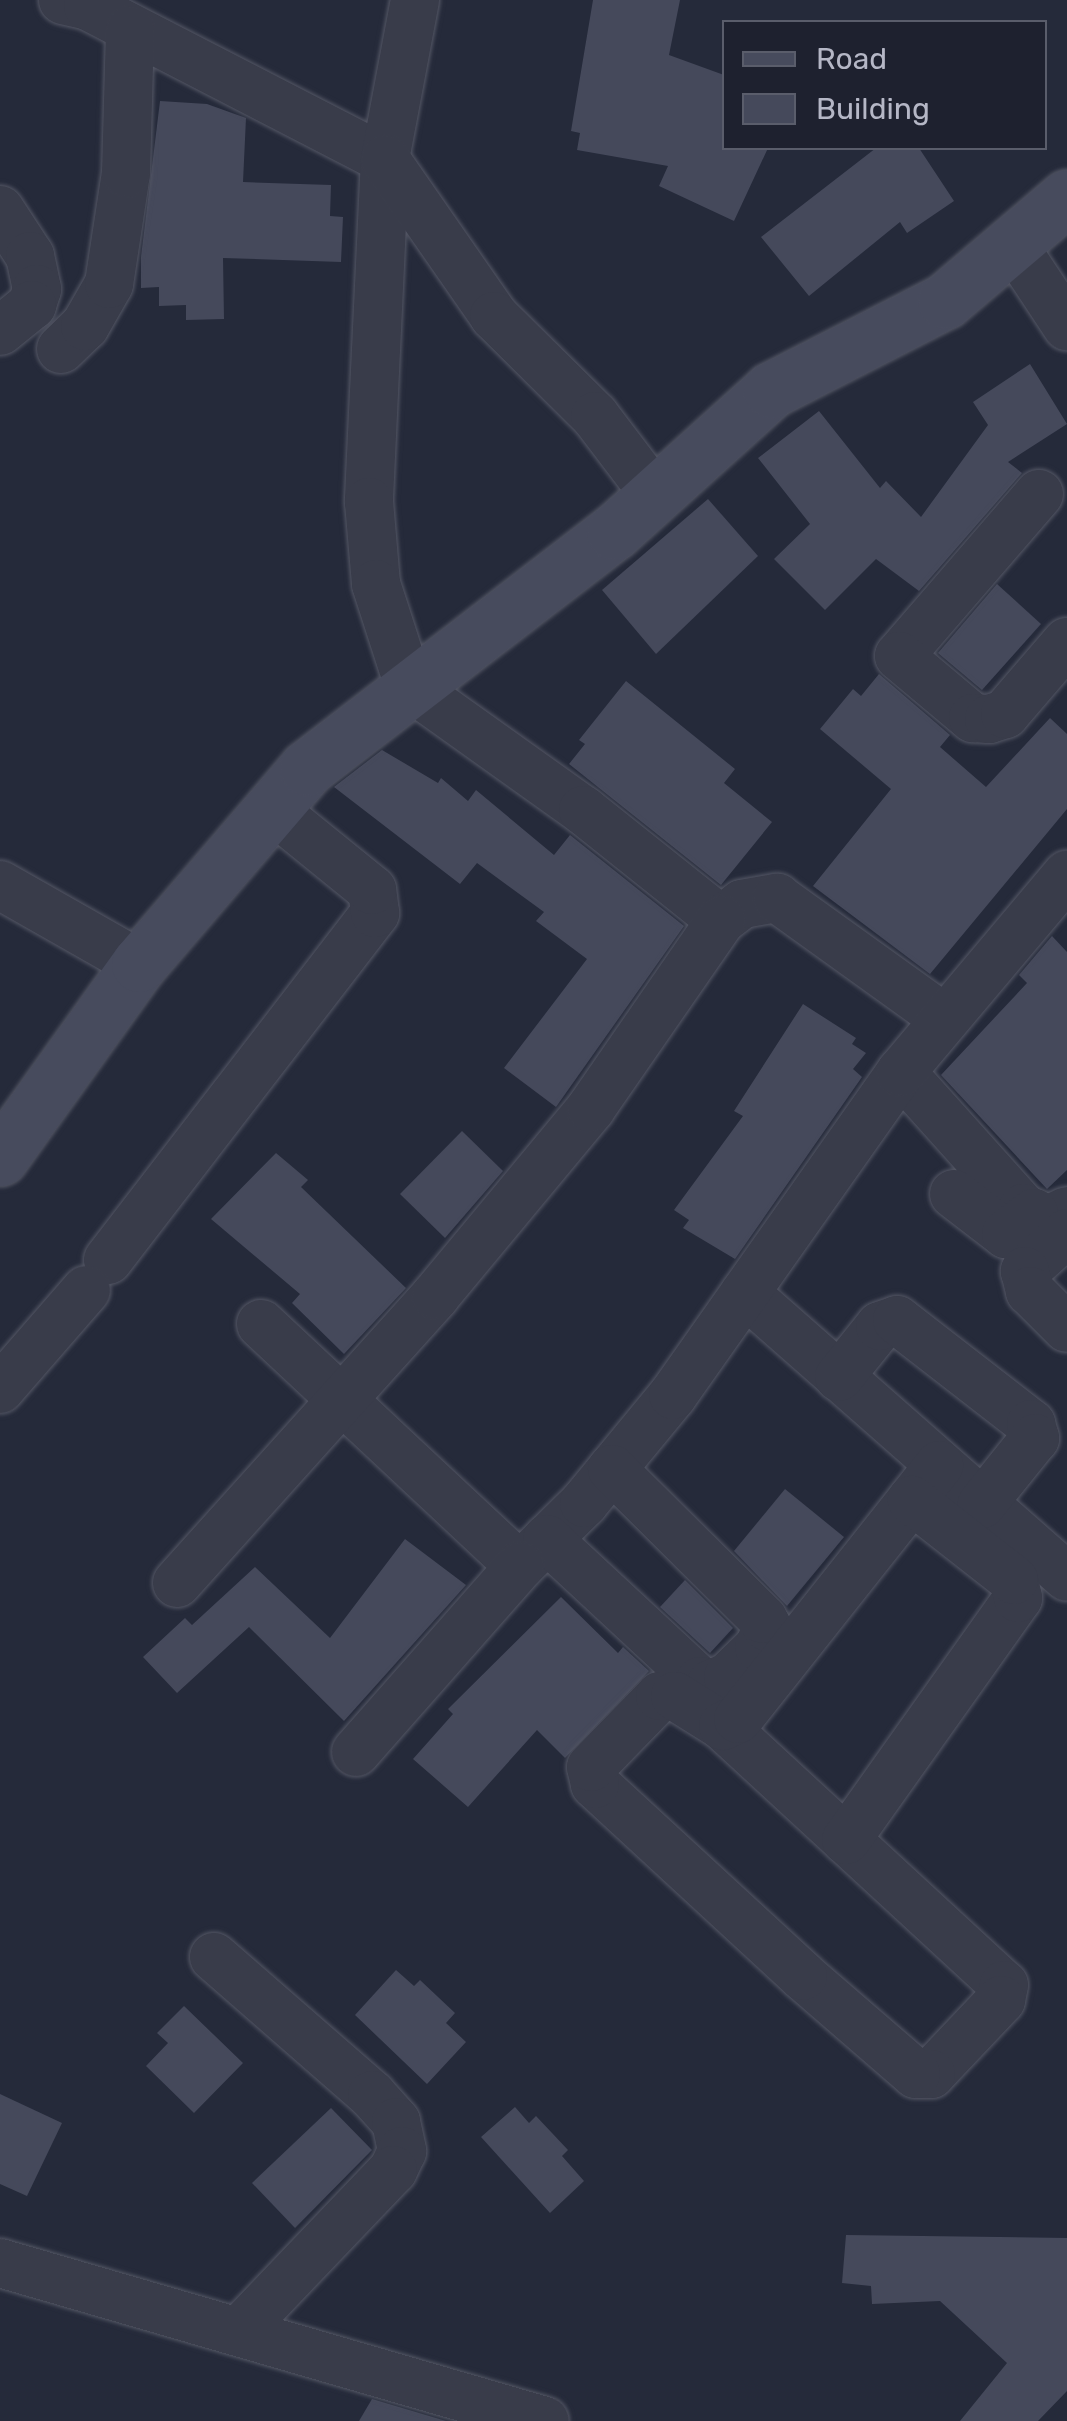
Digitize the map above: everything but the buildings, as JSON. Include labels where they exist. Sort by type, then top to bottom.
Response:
[{"type":"street","points":[[62,0],[130,30],[385,159],[494,316],[596,416],[655,495]]},
{"type":"street","points":[[416,0],[385,159],[370,502],[376,584],[409,686],[584,810],[721,920]]},
{"type":"street","points":[[61,349],[85,326],[109,284],[126,173],[130,30]]},
{"type":"street","points":[[0,1158],[139,964],[307,768],[655,495],[771,390],[945,301],[1067,197]]},
{"type":"street","points":[[0,210],[30,256],[37,289],[32,306],[0,331]]},
{"type":"street","points":[[1012,244],[1067,326]]},
{"type":"street","points":[[1039,494],[900,656],[974,718],[990,719],[1005,714],[1067,642]]},
{"type":"street","points":[[0,1389],[97,1275],[375,913],[372,890],[271,808]]},
{"type":"street","points":[[356,1752],[612,1469],[745,1293],[901,1072],[1067,875]]},
{"type":"street","points":[[0,885],[139,964]]},
{"type":"street","points":[[177,1583],[344,1398],[591,1108],[721,920],[742,904],[777,898],[944,1018]]},
{"type":"street","points":[[901,1072],[1060,1216]]},
{"type":"street","points":[[954,1194],[1006,1234],[1060,1216]]},
{"type":"street","points":[[1060,1216],[1025,1271],[1030,1290],[1067,1328]]},
{"type":"street","points":[[745,1293],[839,1377],[926,1483],[1014,1580],[1018,1598],[846,1840]]},
{"type":"street","points":[[839,1377],[880,1326],[897,1320],[1031,1424],[1051,1426]]},
{"type":"street","points":[[261,1324],[344,1398],[533,1553],[700,1681],[711,1684],[728,1677],[759,1647],[767,1627],[763,1619],[612,1469]]},
{"type":"street","points":[[982,1504],[1051,1426]]},
{"type":"street","points":[[926,1483],[982,1504],[1067,1577]]},
{"type":"street","points":[[723,1726],[738,1718],[926,1483]]},
{"type":"street","points":[[660,1696],[675,1696],[723,1726],[1004,1985],[1000,2000],[931,2074],[916,2074],[803,1976],[595,1784],[590,1767],[660,1696]]},
{"type":"street","points":[[214,1957],[372,2095],[396,2122],[402,2151],[393,2170],[240,2331]]},
{"type":"street","points":[[0,2264],[545,2421]]}]
